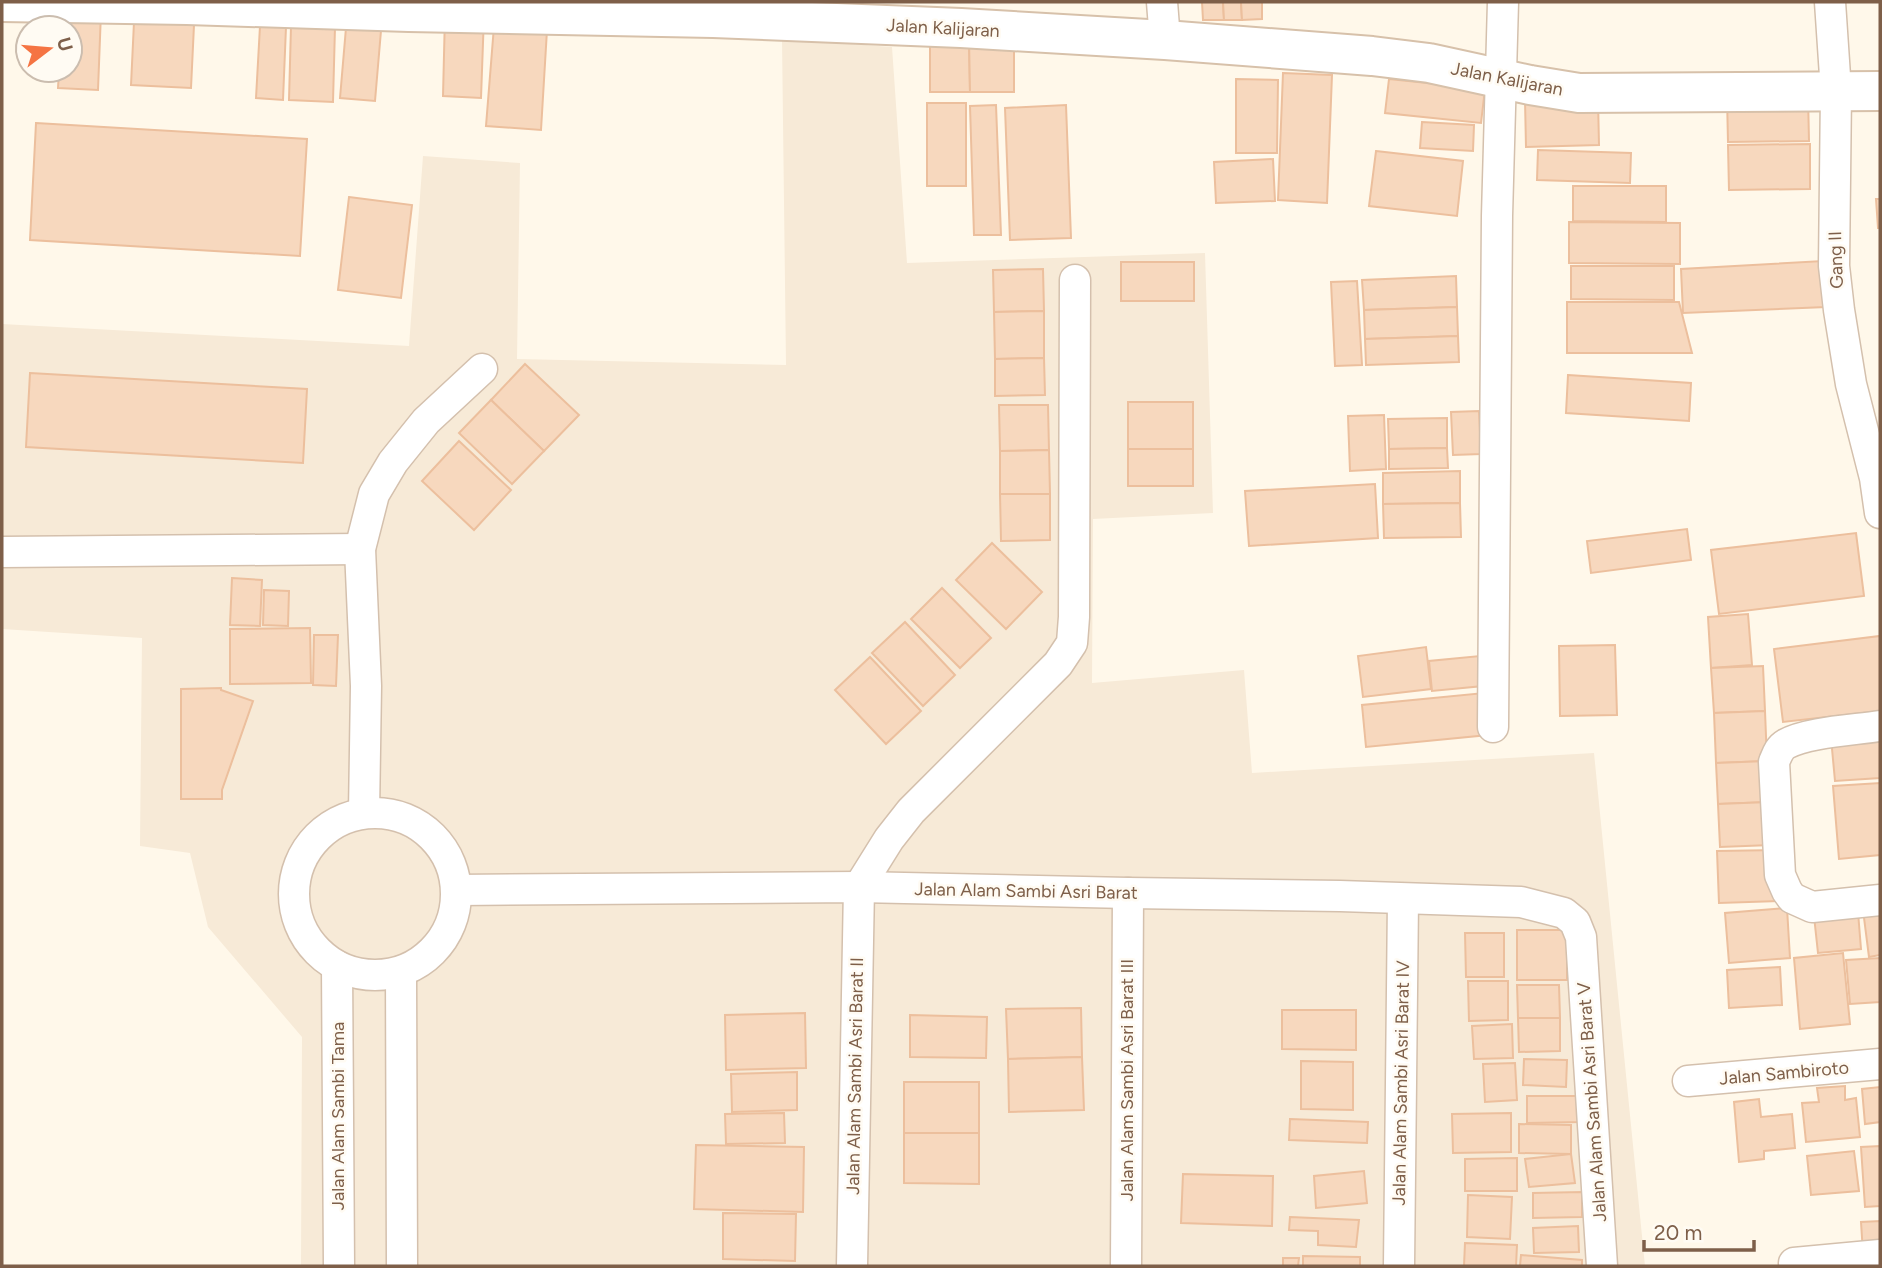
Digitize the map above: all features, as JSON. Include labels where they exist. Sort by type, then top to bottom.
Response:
[{"type":"street","name":"Jalan Kalijaran","points":[[2,2],[741,19],[961,28],[1372,56],[1429,63],[1579,93],[1880,92]]},
{"type":"street","points":[[1161,2],[1165,40]]},
{"type":"street","points":[[1493,727],[1496,230],[1503,2]]},
{"type":"street","name":"Gang II","points":[[1830,2],[1836,92],[1834,266],[1851,384],[1875,478],[1880,513]]},
{"type":"street","points":[[859,887],[889,839],[911,811],[1058,664],[1072,643],[1075,280]]},
{"type":"street","points":[[364,813],[366,686],[360,549],[374,494],[393,462],[426,421],[482,369]]},
{"type":"street","points":[[2,552],[360,549]]},
{"type":"street","points":[[1880,726],[1812,736],[1788,743],[1780,749],[1774,762],[1780,875],[1792,898],[1812,907],[1880,900]]},
{"type":"street","points":[[364,813],[391,813],[416,823],[437,840],[451,863],[457,890],[451,925],[431,954],[401,972],[379,976],[357,974],[337,966],[318,952],[304,933],[296,911],[294,884],[301,859],[317,836],[338,821],[364,813]]},
{"type":"street","name":"Jalan Alam Sambi Asri Barat","points":[[457,890],[859,887],[1521,902],[1564,913],[1575,922],[1581,937]]},
{"type":"street","name":"Jalan Alam Sambi Asri Barat II","points":[[852,1266],[859,887]]},
{"type":"street","name":"Jalan Alam Sambi Asri Barat III","points":[[1126,1266],[1128,893]]},
{"type":"street","name":"Jalan Alam Sambi Asri Barat IV","points":[[1399,1266],[1403,899]]},
{"type":"street","name":"Jalan Alam Sambi Asri Barat V","points":[[1581,937],[1602,1266]]},
{"type":"street","name":"Jalan Alam Sambi Tama","points":[[337,966],[339,1266]]},
{"type":"street","points":[[401,972],[402,1266]]},
{"type":"street","name":"Jalan Sambiroto","points":[[1688,1081],[1880,1064]]},
{"type":"street","points":[[1813,1263],[1880,1255]]},
{"type":"shaded area","points":[[782,39],[892,47],[907,263],[1205,253],[1213,513],[1093,519],[1092,683],[1244,670],[1252,773],[1594,753],[1645,1266],[301,1266],[302,1037],[208,927],[190,853],[140,846],[142,638],[2,629],[2,324],[409,346],[423,156],[520,163],[517,359],[786,365]]},
{"type":"building","points":[[1202,2],[1223,2],[1224,20],[1203,20]]},
{"type":"building","points":[[1223,2],[1241,2],[1242,20],[1224,20]]},
{"type":"building","points":[[1241,2],[1262,2],[1262,19],[1242,20]]},
{"type":"building","points":[[61,10],[101,12],[98,90],[58,88],[58,84],[84,84],[84,14],[61,14]]},
{"type":"building","points":[[445,14],[484,15],[481,98],[443,96]]},
{"type":"building","points":[[347,16],[382,19],[375,101],[340,98]]},
{"type":"building","points":[[134,22],[194,25],[191,88],[131,85]]},
{"type":"building","points":[[260,26],[286,27],[283,100],[256,98]]},
{"type":"building","points":[[291,26],[335,27],[333,102],[289,100]]},
{"type":"building","points":[[494,26],[547,30],[541,130],[486,126]]},
{"type":"building","points":[[930,39],[969,39],[970,92],[930,92]]},
{"type":"building","points":[[969,39],[1014,39],[1014,92],[970,92]]},
{"type":"building","points":[[1283,73],[1332,75],[1327,203],[1278,200]]},
{"type":"building","points":[[1236,79],[1278,80],[1277,153],[1236,153]]},
{"type":"building","points":[[1389,79],[1485,89],[1481,123],[1385,113]]},
{"type":"building","points":[[1808,95],[1809,141],[1728,142],[1727,97]]},
{"type":"building","points":[[1598,99],[1599,145],[1526,147],[1525,100]]},
{"type":"building","points":[[927,103],[966,103],[966,186],[927,186]]},
{"type":"building","points":[[996,105],[1001,235],[974,235],[970,106]]},
{"type":"building","points":[[1066,105],[1071,238],[1010,240],[1005,108]]},
{"type":"building","points":[[1422,122],[1474,125],[1473,151],[1420,148]]},
{"type":"building","points":[[36,123],[307,139],[300,256],[30,240]]},
{"type":"building","points":[[1810,144],[1810,189],[1729,190],[1728,145]]},
{"type":"building","points":[[1538,150],[1631,153],[1630,183],[1537,180]]},
{"type":"building","points":[[1376,151],[1463,161],[1457,216],[1369,206]]},
{"type":"building","points":[[1273,159],[1275,201],[1216,203],[1214,162]]},
{"type":"building","points":[[1573,186],[1666,186],[1666,222],[1573,221]]},
{"type":"building","points":[[349,197],[412,205],[401,298],[338,290]]},
{"type":"building","points":[[1876,199],[1880,199],[1880,228],[1878,228]]},
{"type":"building","points":[[1569,222],[1680,223],[1680,264],[1569,263]]},
{"type":"building","points":[[1823,261],[1826,307],[1683,313],[1681,269]]},
{"type":"building","points":[[1121,262],[1194,262],[1194,301],[1121,301]]},
{"type":"building","points":[[1571,266],[1674,266],[1674,300],[1571,299]]},
{"type":"building","points":[[1043,269],[1044,311],[994,312],[993,270]]},
{"type":"building","points":[[1456,276],[1457,307],[1364,310],[1362,280]]},
{"type":"building","points":[[1357,281],[1362,365],[1335,366],[1331,282]]},
{"type":"building","points":[[1567,302],[1679,302],[1692,353],[1567,353]]},
{"type":"building","points":[[1457,307],[1458,336],[1365,339],[1364,310]]},
{"type":"building","points":[[1044,311],[1044,358],[995,359],[994,312]]},
{"type":"building","points":[[1458,336],[1459,362],[1366,365],[1365,339]]},
{"type":"building","points":[[1044,358],[1045,395],[995,396],[995,359]]},
{"type":"building","points":[[525,364],[579,415],[544,451],[491,400]]},
{"type":"building","points":[[30,373],[307,389],[303,463],[26,447]]},
{"type":"building","points":[[1568,375],[1691,383],[1689,421],[1566,413]]},
{"type":"building","points":[[491,400],[544,451],[512,484],[459,433]]},
{"type":"building","points":[[1128,402],[1193,402],[1193,449],[1128,449]]},
{"type":"building","points":[[999,405],[1048,405],[1049,450],[1000,451]]},
{"type":"building","points":[[1479,411],[1481,454],[1453,455],[1451,412]]},
{"type":"building","points":[[1384,415],[1386,469],[1350,471],[1348,416]]},
{"type":"building","points":[[1447,418],[1447,448],[1389,449],[1388,419]]},
{"type":"building","points":[[459,441],[511,490],[474,530],[422,481]]},
{"type":"building","points":[[1447,448],[1448,468],[1389,469],[1389,449]]},
{"type":"building","points":[[1128,449],[1193,449],[1193,486],[1128,486]]},
{"type":"building","points":[[1049,450],[1050,494],[1000,494],[1000,451]]},
{"type":"building","points":[[1460,471],[1460,503],[1383,504],[1383,473]]},
{"type":"building","points":[[1375,484],[1378,538],[1249,546],[1245,491]]},
{"type":"building","points":[[1000,494],[1050,494],[1050,540],[1001,541]]},
{"type":"building","points":[[1460,503],[1461,537],[1384,538],[1383,504]]},
{"type":"building","points":[[1687,529],[1691,560],[1591,573],[1587,541]]},
{"type":"building","points":[[1856,533],[1864,596],[1719,614],[1711,550]]},
{"type":"building","points":[[992,543],[1042,592],[1006,629],[956,580]]},
{"type":"building","points":[[232,578],[262,580],[260,626],[230,625]]},
{"type":"building","points":[[942,588],[991,638],[960,668],[911,619]]},
{"type":"building","points":[[264,590],[289,591],[288,626],[263,625]]},
{"type":"building","points":[[1748,614],[1752,665],[1711,668],[1708,617]]},
{"type":"building","points":[[905,622],[955,675],[923,706],[872,653]]},
{"type":"building","points":[[310,628],[311,683],[230,684],[230,629]]},
{"type":"building","points":[[314,635],[338,635],[336,686],[313,685]]},
{"type":"building","points":[[1880,636],[1880,711],[1783,722],[1774,649]]},
{"type":"building","points":[[1615,645],[1617,715],[1560,716],[1559,646]]},
{"type":"building","points":[[1426,647],[1431,689],[1363,697],[1358,656]]},
{"type":"building","points":[[1480,656],[1483,686],[1432,691],[1429,661]]},
{"type":"building","points":[[870,657],[921,711],[886,744],[835,690]]},
{"type":"building","points":[[1763,666],[1765,711],[1714,713],[1711,668]]},
{"type":"building","points":[[221,688],[253,701],[222,790],[222,799],[181,799],[181,689]]},
{"type":"building","points":[[1484,693],[1488,735],[1366,747],[1362,705]]},
{"type":"building","points":[[1765,711],[1767,761],[1716,763],[1714,713]]},
{"type":"building","points":[[1880,734],[1880,778],[1835,781],[1831,738]]},
{"type":"building","points":[[1767,761],[1769,802],[1718,804],[1716,763]]},
{"type":"building","points":[[1880,783],[1880,855],[1839,859],[1833,786]]},
{"type":"building","points":[[1769,802],[1771,845],[1720,847],[1718,804]]},
{"type":"building","points":[[1778,850],[1780,901],[1719,903],[1717,851]]},
{"type":"building","points":[[1787,908],[1790,958],[1729,963],[1725,913]]},
{"type":"building","points":[[1880,908],[1880,955],[1869,957],[1863,910]]},
{"type":"building","points":[[1858,912],[1861,949],[1818,953],[1814,916]]},
{"type":"building","points":[[1517,930],[1567,930],[1567,980],[1517,980]]},
{"type":"building","points":[[1465,933],[1504,933],[1504,977],[1466,977]]},
{"type":"building","points":[[1843,953],[1850,1024],[1800,1029],[1794,958]]},
{"type":"building","points":[[1880,958],[1880,1002],[1850,1004],[1846,960]]},
{"type":"building","points":[[1780,967],[1782,1005],[1729,1008],[1727,970]]},
{"type":"building","points":[[1468,981],[1508,981],[1508,1020],[1469,1021]]},
{"type":"building","points":[[1517,985],[1559,985],[1560,1018],[1518,1018]]},
{"type":"building","points":[[1081,1008],[1082,1057],[1008,1059],[1006,1009]]},
{"type":"building","points":[[1282,1010],[1356,1010],[1356,1050],[1282,1049]]},
{"type":"building","points":[[805,1013],[806,1068],[726,1070],[725,1015]]},
{"type":"building","points":[[910,1015],[987,1017],[986,1058],[910,1057]]},
{"type":"building","points":[[1518,1018],[1560,1018],[1560,1051],[1519,1052]]},
{"type":"building","points":[[1512,1024],[1513,1058],[1474,1059],[1472,1026]]},
{"type":"building","points":[[1082,1057],[1084,1110],[1009,1112],[1008,1059]]},
{"type":"building","points":[[1524,1059],[1567,1060],[1566,1087],[1523,1085]]},
{"type":"building","points":[[1301,1061],[1353,1062],[1353,1110],[1301,1109]]},
{"type":"building","points":[[1515,1063],[1517,1100],[1485,1102],[1483,1064]]},
{"type":"building","points":[[797,1072],[797,1110],[732,1112],[731,1074]]},
{"type":"building","points":[[904,1082],[979,1082],[979,1133],[904,1133]]},
{"type":"building","points":[[1845,1086],[1845,1100],[1856,1098],[1860,1137],[1806,1142],[1802,1103],[1819,1102],[1817,1088]]},
{"type":"building","points":[[1880,1087],[1880,1122],[1865,1124],[1862,1089]]},
{"type":"building","points":[[1527,1096],[1580,1096],[1581,1122],[1527,1123]]},
{"type":"building","points":[[1759,1099],[1761,1117],[1792,1114],[1795,1148],[1764,1151],[1764,1159],[1739,1162],[1734,1102]]},
{"type":"building","points":[[784,1113],[785,1143],[726,1144],[725,1114]]},
{"type":"building","points":[[1511,1113],[1511,1152],[1453,1153],[1452,1114]]},
{"type":"building","points":[[1290,1119],[1368,1122],[1367,1143],[1289,1140]]},
{"type":"building","points":[[1519,1124],[1571,1125],[1571,1154],[1519,1153]]},
{"type":"building","points":[[904,1133],[979,1133],[979,1184],[904,1183]]},
{"type":"building","points":[[696,1145],[804,1147],[803,1212],[694,1209]]},
{"type":"building","points":[[1880,1146],[1880,1206],[1865,1207],[1861,1147]]},
{"type":"building","points":[[1854,1151],[1859,1191],[1811,1195],[1807,1156]]},
{"type":"building","points":[[1571,1154],[1575,1183],[1529,1187],[1525,1159]]},
{"type":"building","points":[[1517,1158],[1517,1191],[1465,1191],[1465,1159]]},
{"type":"building","points":[[1364,1171],[1367,1203],[1316,1208],[1314,1176]]},
{"type":"building","points":[[1183,1174],[1273,1176],[1272,1226],[1181,1223]]},
{"type":"building","points":[[1582,1192],[1582,1217],[1533,1218],[1533,1193]]},
{"type":"building","points":[[1468,1195],[1512,1197],[1510,1239],[1467,1237]]},
{"type":"building","points":[[723,1213],[796,1214],[795,1261],[723,1259]]},
{"type":"building","points":[[1290,1217],[1359,1220],[1356,1247],[1318,1245],[1318,1231],[1289,1230]]},
{"type":"building","points":[[1880,1221],[1880,1252],[1863,1253],[1861,1222]]},
{"type":"building","points":[[1578,1226],[1579,1252],[1534,1253],[1533,1228]]},
{"type":"building","points":[[1465,1243],[1517,1245],[1516,1266],[1464,1266]]},
{"type":"building","points":[[1521,1255],[1582,1260],[1582,1266],[1520,1266]]},
{"type":"building","points":[[1303,1256],[1360,1257],[1360,1266],[1303,1266]]},
{"type":"building","points":[[1283,1258],[1299,1258],[1298,1266],[1283,1266]]}]
